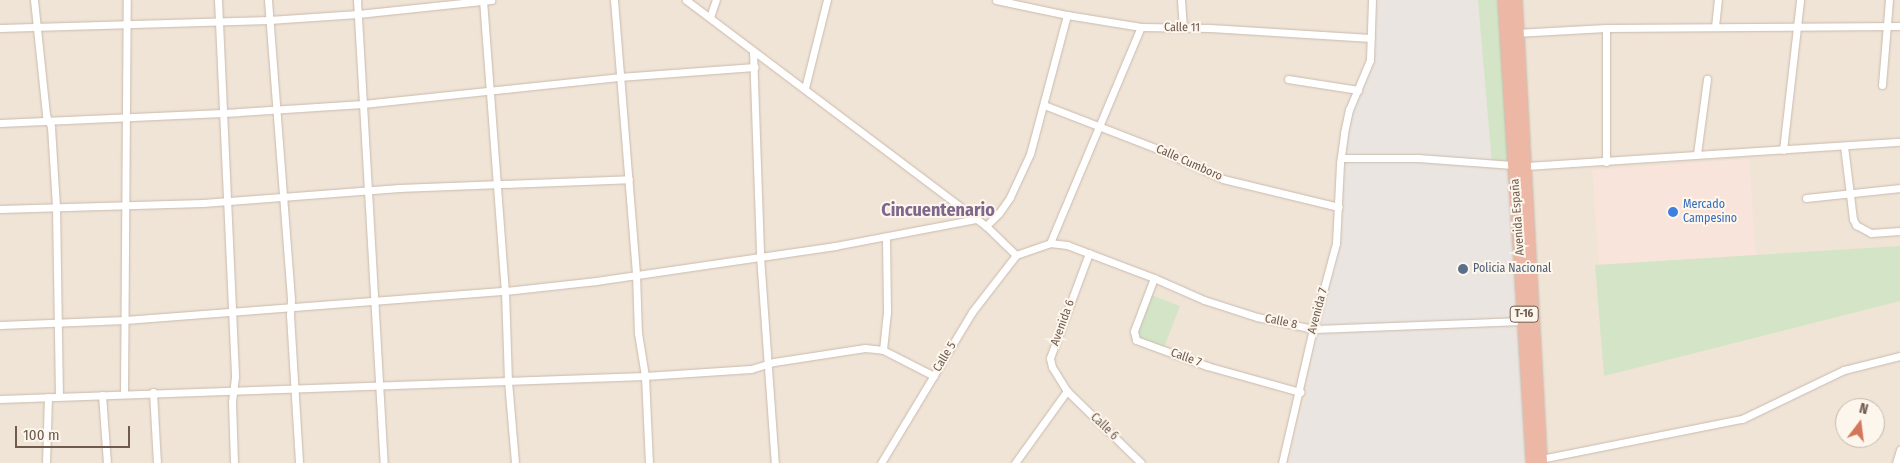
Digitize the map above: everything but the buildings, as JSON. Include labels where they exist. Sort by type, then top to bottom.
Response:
[{"type":"highway","name":"Avenida España","points":[[1504,0],[1513,33]]},
{"type":"highway","name":"Avenida España","points":[[1516,0],[1513,33],[1538,462]]},
{"type":"highway","name":"Avenida España","points":[[1520,166],[1525,321],[1538,462]]},
{"type":"street","points":[[34,0],[46,115],[51,127],[56,207],[59,396]]},
{"type":"street","points":[[124,394],[127,0]]},
{"type":"street","points":[[218,0],[232,312],[234,463]]},
{"type":"street","points":[[268,0],[283,198],[299,463]]},
{"type":"street","points":[[357,0],[384,463]]},
{"type":"street","points":[[0,28],[269,20],[358,14],[485,0],[489,91],[505,291],[508,381],[515,463]]},
{"type":"street","points":[[614,0],[636,274],[638,333],[645,376],[649,463]]},
{"type":"street","points":[[686,0],[710,16],[753,51],[805,88],[977,219],[1016,256],[1050,243],[1098,126],[1126,67],[1142,27]]},
{"type":"street","points":[[710,16],[716,0]]},
{"type":"street","points":[[805,88],[827,0]]},
{"type":"street","name":"Calle 11","points":[[996,0],[1067,15],[1142,27],[1371,38]]},
{"type":"street","points":[[1181,0],[1183,28]]},
{"type":"street","name":"Avenida 7","points":[[1282,463],[1300,392],[1313,329],[1332,260],[1339,207],[1341,158],[1349,110],[1370,60],[1372,0]]},
{"type":"street","points":[[1716,27],[1718,0]]},
{"type":"street","points":[[1783,150],[1800,0]]},
{"type":"street","points":[[1882,85],[1889,0]]},
{"type":"street","points":[[986,226],[999,213],[1016,186],[1030,154],[1067,15]]},
{"type":"street","points":[[1513,33],[1606,28],[1900,26]]},
{"type":"street","points":[[1606,28],[1606,162]]},
{"type":"street","points":[[753,51],[760,256],[774,463]]},
{"type":"street","points":[[0,123],[224,113],[363,104],[619,77],[754,67]]},
{"type":"street","points":[[1288,79],[1358,90]]},
{"type":"street","points":[[1697,154],[1707,79]]},
{"type":"street","name":"Calle Cumboro","points":[[1044,105],[1160,150],[1223,180],[1339,207]]},
{"type":"street","points":[[1341,158],[1418,158],[1520,166],[1900,142]]},
{"type":"street","points":[[1844,146],[1853,219],[1856,225],[1871,233],[1900,231]]},
{"type":"street","points":[[0,209],[125,206],[496,184],[629,179]]},
{"type":"street","points":[[1806,198],[1900,188]]},
{"type":"street","points":[[0,325],[125,320],[505,291],[636,274],[886,237],[977,219]]},
{"type":"street","points":[[883,350],[887,311],[886,237]]},
{"type":"street","name":"Calle 8","points":[[1050,243],[1067,245],[1089,253],[1204,300],[1257,317],[1313,329],[1525,321]]},
{"type":"street","name":"Avenida 6","points":[[1067,391],[1052,368],[1050,358],[1089,253]]},
{"type":"street","name":"Calle 5","points":[[881,463],[972,312],[1016,256]]},
{"type":"street","name":"Calle 7","points":[[1154,278],[1134,331],[1136,340],[1207,366],[1300,392]]},
{"type":"street","points":[[0,399],[234,389],[645,376],[751,369],[767,364],[847,350],[883,350],[934,376]]},
{"type":"street","points":[[1538,462],[1742,419],[1844,370],[1900,356]]},
{"type":"street","points":[[1015,463],[1067,391]]},
{"type":"street","name":"Calle 6","points":[[1067,391],[1141,463]]},
{"type":"street","points":[[153,392],[157,463]]},
{"type":"street","points":[[102,394],[107,463]]},
{"type":"street","points":[[46,463],[48,397]]},
{"type":"street","points":[[1896,463],[1900,450]]},
{"type":"shaded area","points":[[0,0],[1375,0],[1376,41],[1373,65],[1353,112],[1339,254],[1319,324],[1304,401],[1288,463],[0,463]]},
{"type":"shaded area","points":[[1375,0],[1509,0],[1536,463],[1288,463],[1304,401],[1319,324],[1339,254],[1345,153],[1353,112],[1373,65],[1376,41]]},
{"type":"shaded area","points":[[1509,0],[1900,0],[1900,463],[1536,463]]},
{"type":"shaded area","name":"Mercado Campesino","points":[[1749,159],[1756,255],[1599,266],[1592,170]]},
{"type":"green space","points":[[1478,0],[1504,0],[1514,165],[1492,164]]},
{"type":"green space","points":[[1900,246],[1900,301],[1604,376],[1595,265]]},
{"type":"green space","points":[[1151,295],[1180,306],[1164,348],[1135,337]]},
{"type":"place","name":"Mercado Campesino","points":[[1673,212]]},
{"type":"place","name":"Policia Nacional","points":[[1463,269]]},
{"type":"district","name":"Cincuentenario","points":[[938,210]]}]
